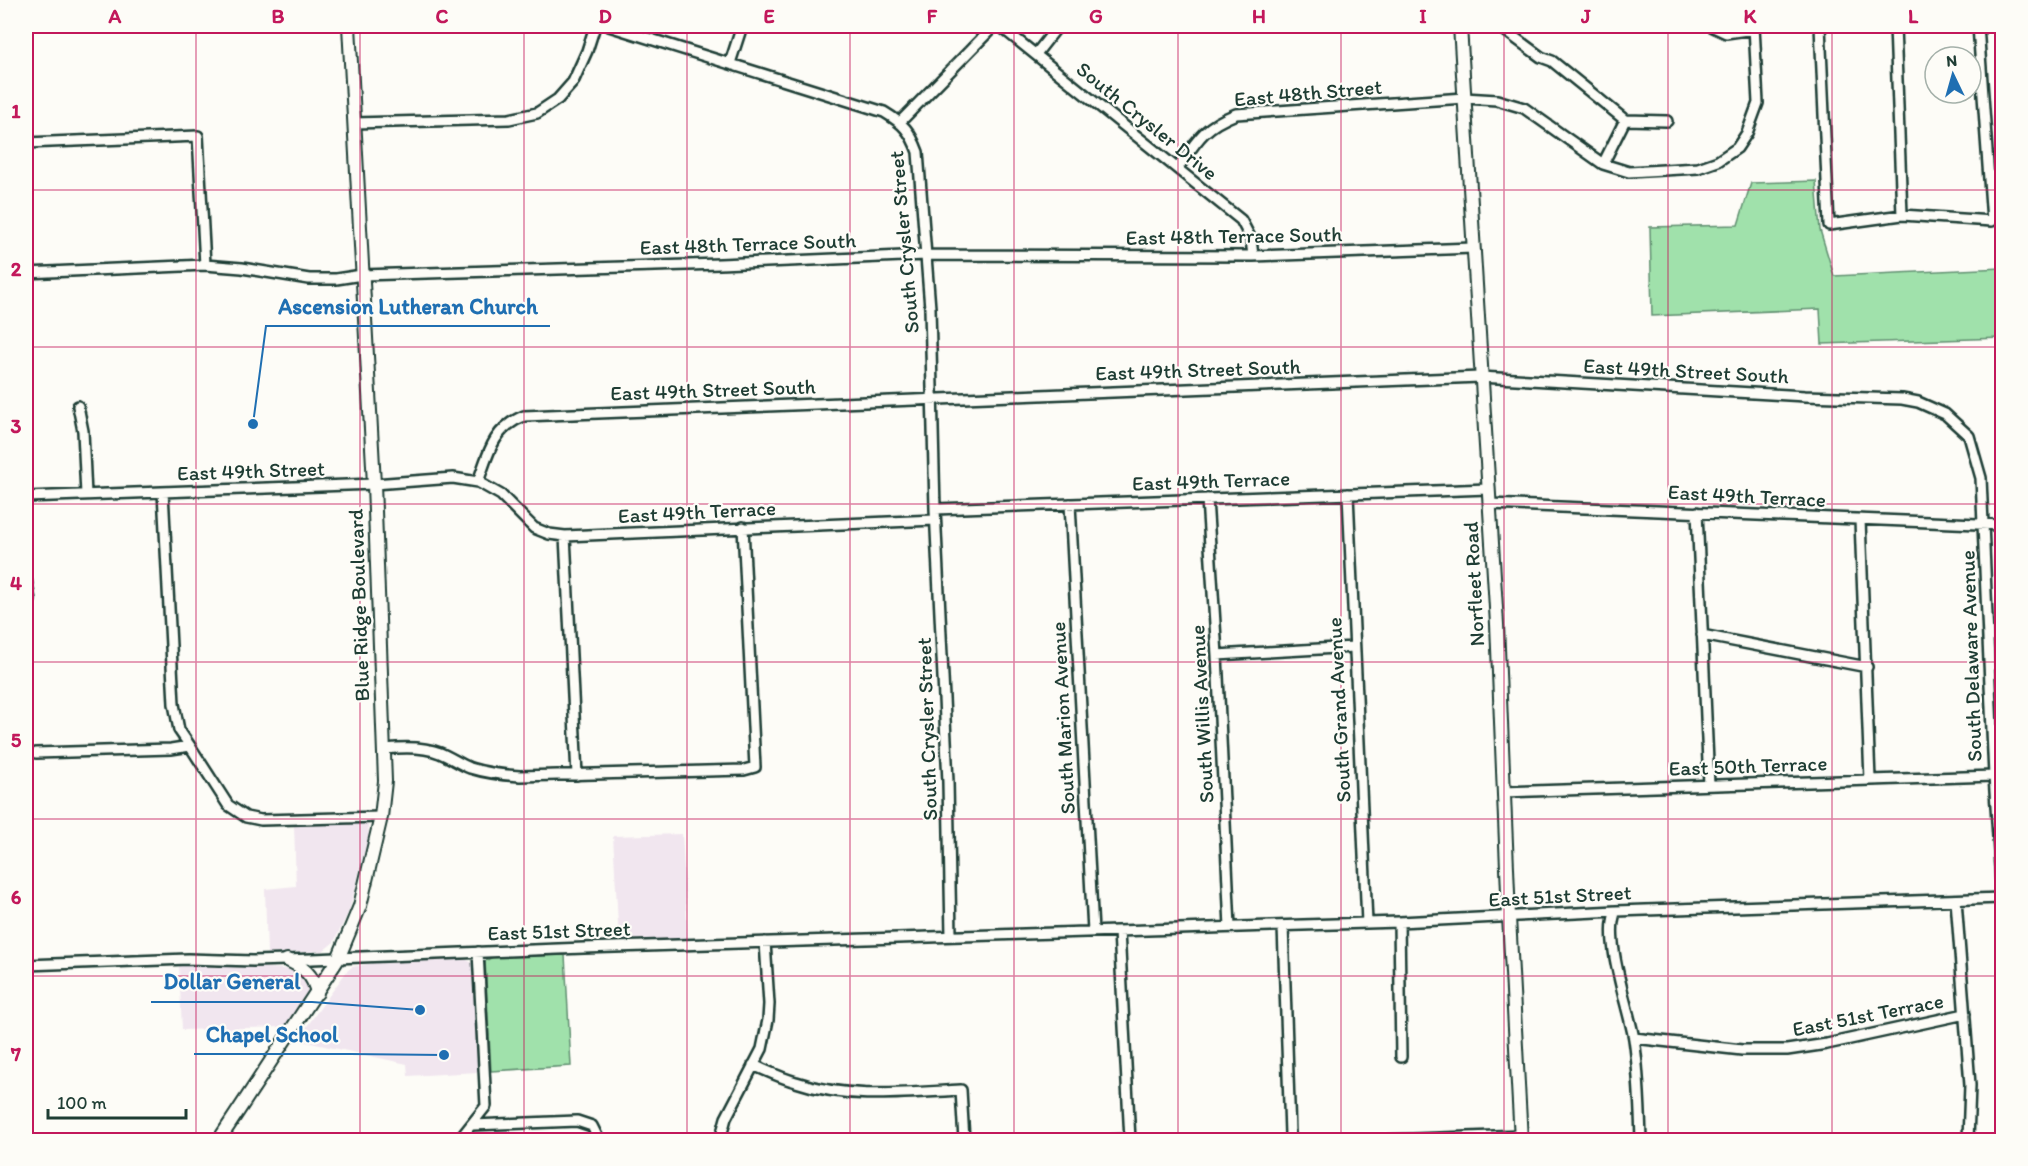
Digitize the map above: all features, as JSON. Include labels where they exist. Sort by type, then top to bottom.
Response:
[{"type":"street","name":"Blue Ridge Boulevard","points":[[219,1140],[338,958],[360,906],[381,817],[385,781],[385,749],[374,484],[349,26]]},
{"type":"street","points":[[354,123],[508,119],[537,113],[558,99],[573,82],[596,26]]},
{"type":"street","points":[[609,26],[884,112],[900,122],[994,26]]},
{"type":"street","points":[[730,63],[742,26]]},
{"type":"street","name":"South Crysler Drive","points":[[1000,26],[1241,220],[1251,239],[1253,256]]},
{"type":"street","points":[[1035,54],[1058,26]]},
{"type":"street","name":"Norfleet Road","points":[[1460,26],[1497,624],[1503,792],[1521,1138]]},
{"type":"street","points":[[1499,26],[1541,57],[1552,61],[1625,120],[1667,121]]},
{"type":"street","points":[[1625,120],[1603,164],[1629,172],[1698,168],[1718,161],[1737,148],[1747,133],[1758,103],[1754,27],[1725,33],[1710,26]]},
{"type":"street","points":[[1820,26],[1829,225],[1902,215],[1992,221],[1978,26]]},
{"type":"street","points":[[1895,26],[1902,215]]},
{"type":"street","name":"East 48th Street","points":[[1178,168],[1202,134],[1218,122],[1236,114],[1464,98],[1497,100],[1524,108],[1603,164]]},
{"type":"street","name":"South Crysler Street","points":[[900,122],[911,134],[918,152],[930,308],[935,520],[948,782],[951,936]]},
{"type":"street","points":[[26,143],[198,136],[205,265]]},
{"type":"street","name":"East 48th Terrace South","points":[[26,273],[205,265],[242,268],[309,279],[336,279],[362,275],[926,255],[1253,256],[1473,248]]},
{"type":"street","name":"East 49th Street South","points":[[478,482],[498,432],[511,421],[524,416],[932,399],[1480,377],[1804,396],[1902,399],[1918,402],[1945,414],[1954,421]]},
{"type":"street","points":[[78,406],[84,439],[86,495]]},
{"type":"street","name":"South Delaware Avenue","points":[[1954,421],[1969,436],[1981,478],[1994,776],[2002,898]]},
{"type":"street","name":"East 49th Street","points":[[26,497],[374,484],[453,478],[478,482]]},
{"type":"street","name":"East 49th Terrace","points":[[478,482],[501,495],[534,528],[549,534],[565,536],[935,520]]},
{"type":"street","name":"East 49th Terrace","points":[[935,509],[1488,489]]},
{"type":"street","points":[[163,492],[174,704],[179,730],[228,805],[246,818],[261,820],[381,817]]},
{"type":"street","name":"South Grand Avenue","points":[[1348,494],[1367,923]]},
{"type":"street","name":"South Willis Avenue","points":[[1207,499],[1230,927]]},
{"type":"street","name":"South Marion Avenue","points":[[1070,504],[1093,931]]},
{"type":"street","name":"East 49th Terrace","points":[[1489,504],[2002,525]]},
{"type":"street","points":[[1697,512],[1709,785]]},
{"type":"street","points":[[1860,520],[1868,667],[1870,780]]},
{"type":"street","points":[[385,749],[403,747],[428,750],[440,753],[469,767],[500,775],[744,770],[755,767],[743,527]]},
{"type":"street","points":[[565,536],[577,775]]},
{"type":"street","points":[[26,579],[30,600]]},
{"type":"street","points":[[1702,636],[1868,667]]},
{"type":"street","points":[[1217,655],[1354,647]]},
{"type":"street","points":[[36,753],[171,749],[190,746]]},
{"type":"street","name":"East 50th Terrace","points":[[1503,792],[1994,776]]},
{"type":"street","name":"East 51st Street","points":[[26,965],[188,959],[287,960],[1399,922],[1616,911],[2002,898]]},
{"type":"street","points":[[1956,900],[1970,1085],[1968,1140]]},
{"type":"street","points":[[1616,911],[1613,916],[1616,966],[1634,1038],[1641,1140]]},
{"type":"street","points":[[1399,922],[1401,1056]]},
{"type":"street","points":[[1283,926],[1292,1140]]},
{"type":"street","points":[[1110,1140],[1130,1140],[1119,931]]},
{"type":"street","points":[[720,1140],[726,1118],[762,1049],[769,1004],[765,942]]},
{"type":"street","points":[[459,1140],[486,1106],[478,952]]},
{"type":"street","points":[[287,960],[306,970],[313,979],[317,993]]},
{"type":"street","name":"East 51st Terrace","points":[[1634,1038],[1742,1050],[1787,1050],[1827,1044],[1965,1014]]},
{"type":"street","points":[[753,1065],[797,1083],[844,1093],[882,1094],[961,1090],[964,1140]]},
{"type":"street","points":[[473,1125],[578,1120],[592,1126],[599,1140]]},
{"type":"street","points":[[1386,1140],[1521,1138]]},
{"type":"shaded area","points":[[363,823],[368,825],[369,836],[349,911],[334,942],[323,951],[267,954],[265,889],[296,886],[294,825]]},
{"type":"shaded area","points":[[682,834],[688,939],[619,942],[613,836]]},
{"type":"shaded area","points":[[465,959],[472,963],[473,970],[478,1072],[408,1076],[407,1064],[297,1040],[352,967],[373,963]]},
{"type":"shaded area","points":[[205,964],[298,970],[308,981],[307,995],[284,1027],[182,1030],[179,965]]},
{"type":"green space","points":[[1816,181],[1820,230],[1834,276],[2002,268],[2002,338],[1822,344],[1820,309],[1652,316],[1650,227],[1738,225],[1751,183]]},
{"type":"green space","points":[[565,955],[571,1066],[491,1071],[485,961],[493,957]]},
{"type":"place","name":"Ascension Lutheran Church","points":[[253,424]]},
{"type":"place","name":"Dollar General","points":[[420,1010]]},
{"type":"place","name":"Chapel School","points":[[444,1055]]}]
